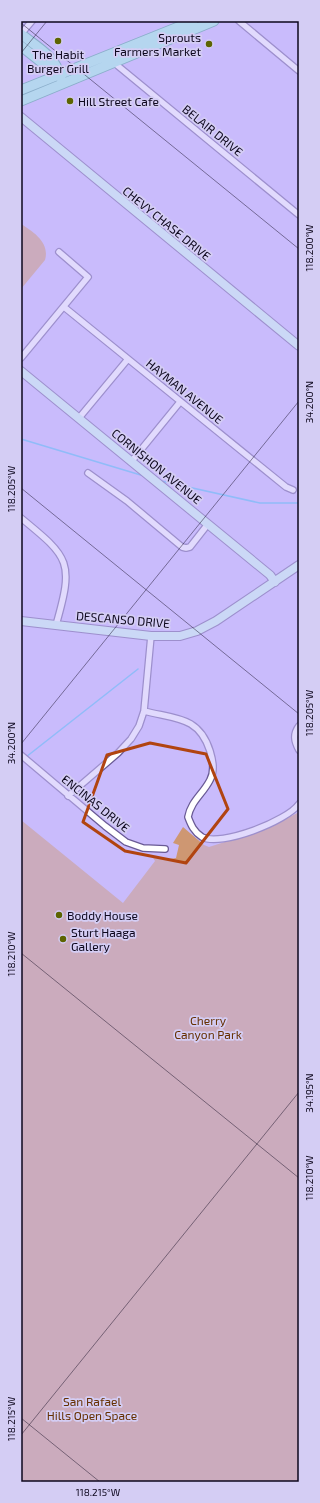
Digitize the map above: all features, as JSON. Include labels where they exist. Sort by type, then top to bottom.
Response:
[{"type":"main road","points":[[21,101],[62,79],[195,23],[214,21]]},
{"type":"main road","points":[[21,34],[54,61],[58,67],[62,79]]},
{"type":"main road","points":[[21,46],[62,79]]},
{"type":"main road","points":[[21,90],[62,79]]},
{"type":"street","points":[[21,34],[32,21]]},
{"type":"street","points":[[239,21],[299,71]]},
{"type":"street","name":"BELAIR DRIVE","points":[[114,58],[118,66],[299,215]]},
{"type":"street","name":"CHEVY CHASE DRIVE","points":[[21,117],[299,346]]},
{"type":"street","points":[[21,358],[88,277],[59,252]]},
{"type":"street","name":"HAYMAN AVENUE","points":[[64,307],[286,487],[293,490]]},
{"type":"street","points":[[79,418],[128,359]]},
{"type":"street","name":"CORNISHON AVENUE","points":[[21,371],[270,575],[275,582]]},
{"type":"street","points":[[131,462],[180,402]]},
{"type":"street","points":[[88,473],[127,501],[182,547],[190,547],[208,524]]},
{"type":"street","points":[[21,518],[54,544],[66,569],[65,591],[56,625]]},
{"type":"street","name":"DESCANSO DRIVE","points":[[21,621],[151,636],[180,636],[197,631],[216,621],[299,565]]},
{"type":"street","points":[[68,796],[131,738],[138,726],[144,712],[151,636]]},
{"type":"street","points":[[144,712],[189,722],[199,728],[207,740],[214,767],[209,783],[194,801],[188,817],[196,832],[203,837],[222,839],[253,830],[288,814],[299,804]]},
{"type":"street","points":[[299,726],[295,731],[294,739],[299,750]]},
{"type":"street","name":"ENCINAS DRIVE","points":[[21,755],[68,796],[126,842],[142,848],[166,849]]},
{"type":"highlighted area","points":[[150,743],[206,754],[228,809],[186,863],[125,851],[83,822],[107,755]]},
{"type":"green space","points":[[21,224],[36,234],[43,243],[46,254],[45,260],[21,289]]},
{"type":"green space","points":[[299,812],[299,1482],[21,1482],[21,820],[123,903],[155,861],[152,856],[170,859],[176,858],[179,845],[173,843],[183,827],[204,845],[209,847],[269,828]]},
{"type":"waterway","points":[[21,439],[144,476]]},
{"type":"waterway","points":[[161,481],[260,503],[299,503]]},
{"type":"waterway","points":[[26,757],[138,669]]},
{"type":"place","name":"The Habit Burger Grill","points":[[58,41]]},
{"type":"place","name":"Sprouts Farmers Market","points":[[209,44]]},
{"type":"place","name":"Hill Street Cafe","points":[[70,101]]},
{"type":"place","name":"Boddy House","points":[[59,915]]},
{"type":"place","name":"Sturt Haaga Gallery","points":[[63,939]]},
{"type":"park label","name":"Cherry Canyon Park","points":[[208,1027]]},
{"type":"park label","name":"San Rafael Hills Open Space","points":[[92,1408]]}]
